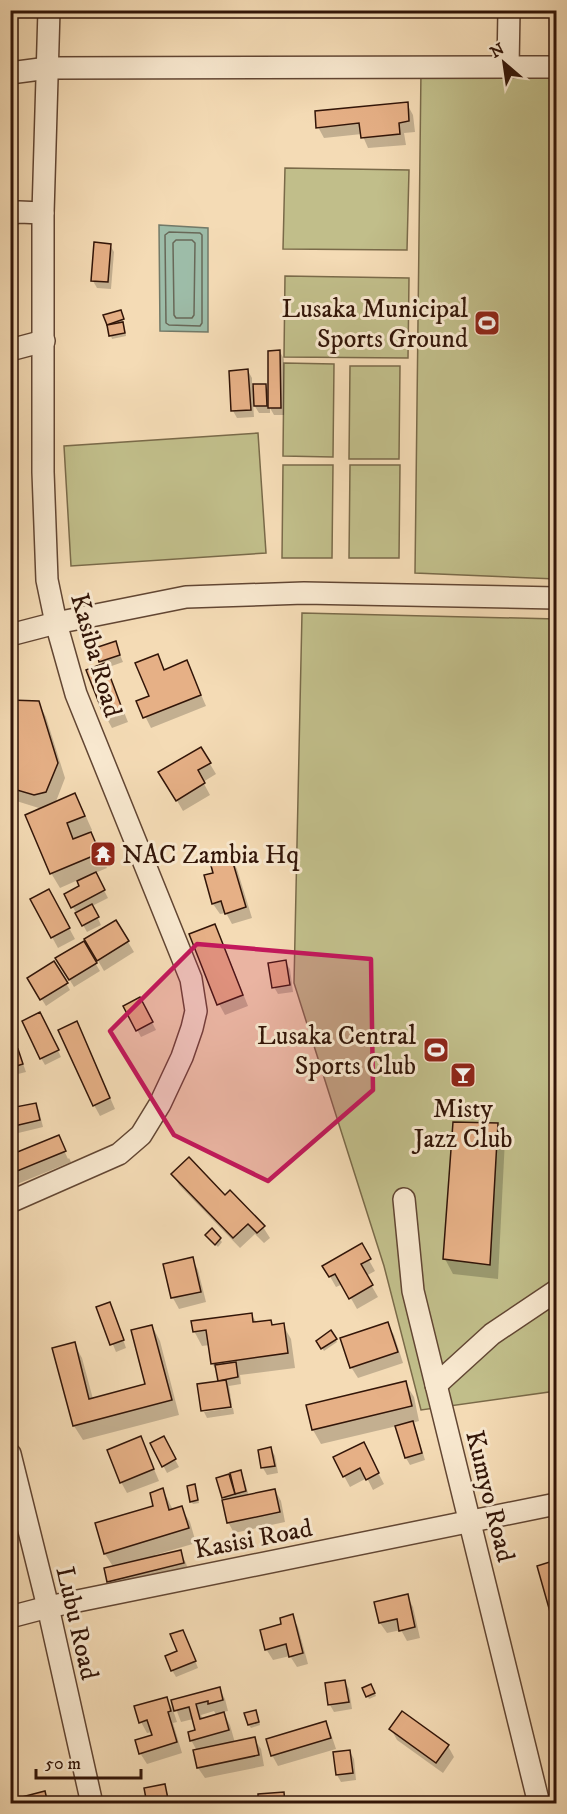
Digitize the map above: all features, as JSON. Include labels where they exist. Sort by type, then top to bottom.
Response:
[{"type":"street","name":"Kasiba Road","points":[[10,1202],[119,1154],[141,1135],[160,1104],[182,1057],[196,1011],[191,979],[76,694],[56,623],[47,580],[44,525],[42,213],[49,10]]},
{"type":"street","points":[[508,67],[509,10]]},
{"type":"street","points":[[10,73],[48,68],[556,67]]},
{"type":"street","points":[[10,214],[42,213]]},
{"type":"street","points":[[10,350],[44,341]]},
{"type":"street","points":[[10,635],[56,623],[186,597],[304,593],[556,598]]},
{"type":"street","name":"Kumyo Road","points":[[404,1199],[413,1291],[539,1803]]},
{"type":"street","points":[[436,1385],[492,1334],[556,1291]]},
{"type":"street","name":"Lubu Road","points":[[10,1454],[48,1607],[92,1803]]},
{"type":"street","name":"Kasisi Road","points":[[10,1617],[48,1607],[556,1504]]},
{"type":"highlighted area","points":[[197,944],[371,959],[373,1090],[268,1181],[174,1135],[110,1031]]},
{"type":"shaded area","name":"Lusaka Municipal Sports Ground","points":[[421,70],[556,72],[556,579],[415,573]]},
{"type":"shaded area","points":[[285,168],[409,170],[407,250],[283,249]]},
{"type":"shaded area","points":[[285,276],[409,278],[408,358],[284,357]]},
{"type":"shaded area","points":[[284,363],[334,364],[333,457],[283,456]]},
{"type":"shaded area","points":[[350,366],[400,366],[399,459],[349,459]]},
{"type":"shaded area","points":[[258,433],[266,553],[71,566],[64,446]]},
{"type":"shaded area","points":[[283,465],[333,465],[332,558],[282,558]]},
{"type":"shaded area","points":[[350,465],[400,465],[399,558],[349,558]]},
{"type":"shaded area","name":"Lusaka Central Sports Club","points":[[302,613],[556,619],[556,1391],[421,1410],[384,1266],[294,983]]},
{"type":"water","points":[[159,225],[208,228],[208,332],[160,331]]},
{"type":"building","points":[[408,102],[409,121],[399,123],[400,134],[361,138],[359,123],[316,128],[315,111]]},
{"type":"building","points":[[94,242],[111,244],[108,282],[91,281]]},
{"type":"building","points":[[121,310],[124,319],[107,325],[103,315]]},
{"type":"building","points":[[123,322],[125,333],[109,336],[107,325]]},
{"type":"building","points":[[280,350],[281,408],[268,408],[268,351]]},
{"type":"building","points":[[248,369],[251,410],[231,411],[229,371]]},
{"type":"building","points":[[253,384],[266,384],[267,406],[254,406]]},
{"type":"building","points":[[116,641],[120,655],[99,662],[95,648]]},
{"type":"building","points":[[158,654],[164,670],[187,660],[201,695],[143,718],[136,701],[149,696],[135,663]]},
{"type":"building","points":[[105,663],[123,711],[105,718],[86,670]]},
{"type":"building","points":[[10,700],[39,701],[58,763],[46,792],[34,795],[10,788]]},
{"type":"building","points":[[201,747],[211,763],[198,770],[205,783],[176,801],[158,772]]},
{"type":"building","points":[[75,793],[85,816],[67,823],[73,839],[91,832],[100,853],[50,874],[25,815]]},
{"type":"building","points":[[231,856],[246,907],[225,914],[221,901],[212,904],[204,875],[213,873],[210,862]]},
{"type":"building","points":[[96,872],[105,890],[71,908],[64,894],[79,886],[77,881]]},
{"type":"building","points":[[49,889],[70,928],[51,938],[30,899]]},
{"type":"building","points":[[92,904],[99,917],[82,926],[75,913]]},
{"type":"building","points":[[116,920],[129,941],[97,961],[84,939]]},
{"type":"building","points":[[215,924],[243,995],[217,1005],[189,934]]},
{"type":"building","points":[[84,941],[97,963],[69,980],[55,958]]},
{"type":"building","points":[[286,960],[290,985],[272,988],[268,963]]},
{"type":"building","points":[[54,961],[68,983],[40,1000],[27,978]]},
{"type":"building","points":[[140,997],[153,1022],[136,1031],[123,1006]]},
{"type":"building","points":[[40,1012],[59,1050],[40,1059],[22,1021]]},
{"type":"building","points":[[77,1021],[110,1098],[93,1106],[58,1030]]},
{"type":"building","points":[[18,1049],[23,1064],[10,1068],[10,1051]]},
{"type":"building","points":[[556,1089],[556,1109],[552,1110],[550,1090]]},
{"type":"building","points":[[36,1103],[40,1120],[10,1127],[10,1108]]},
{"type":"building","name":"Lusaka Central Sports Club","points":[[453,1122],[498,1123],[490,1265],[443,1259]]},
{"type":"building","points":[[59,1135],[66,1151],[10,1174],[10,1155]]},
{"type":"building","points":[[189,1157],[225,1195],[230,1190],[265,1226],[257,1233],[248,1224],[233,1238],[171,1174]]},
{"type":"building","points":[[212,1228],[221,1238],[215,1245],[205,1235]]},
{"type":"building","points":[[362,1243],[371,1259],[361,1264],[373,1285],[349,1299],[335,1274],[329,1277],[322,1266]]},
{"type":"building","points":[[193,1257],[201,1292],[171,1298],[163,1264]]},
{"type":"building","points":[[110,1302],[124,1340],[110,1345],[96,1307]]},
{"type":"building","points":[[252,1313],[253,1322],[271,1320],[272,1325],[284,1323],[288,1353],[211,1364],[206,1330],[193,1332],[191,1321]]},
{"type":"building","points":[[388,1322],[398,1352],[350,1368],[340,1338]]},
{"type":"building","points":[[152,1325],[172,1400],[73,1426],[52,1348],[75,1342],[89,1399],[145,1384],[131,1330]]},
{"type":"building","points":[[331,1330],[337,1339],[321,1349],[316,1341]]},
{"type":"building","points":[[236,1362],[238,1377],[218,1381],[215,1365]]},
{"type":"building","points":[[226,1380],[231,1407],[201,1411],[197,1384]]},
{"type":"building","points":[[406,1381],[412,1406],[312,1430],[306,1405]]},
{"type":"building","points":[[413,1421],[422,1453],[405,1458],[395,1426]]},
{"type":"building","points":[[141,1436],[154,1469],[120,1483],[107,1450]]},
{"type":"building","points":[[164,1436],[176,1459],[162,1467],[150,1443]]},
{"type":"building","points":[[364,1442],[379,1473],[366,1480],[360,1468],[343,1477],[333,1457]]},
{"type":"building","points":[[271,1447],[275,1466],[261,1468],[258,1450]]},
{"type":"building","points":[[241,1470],[246,1491],[235,1494],[230,1473]]},
{"type":"building","points":[[229,1474],[235,1494],[222,1498],[216,1478]]},
{"type":"building","points":[[195,1484],[198,1500],[190,1502],[187,1486]]},
{"type":"building","points":[[163,1488],[169,1510],[182,1506],[189,1528],[104,1554],[95,1523],[153,1506],[150,1493]]},
{"type":"building","points":[[275,1489],[280,1512],[227,1523],[222,1500]]},
{"type":"building","points":[[181,1550],[184,1563],[107,1582],[104,1568]]},
{"type":"building","points":[[556,1560],[556,1633],[537,1566]]},
{"type":"building","points":[[408,1594],[415,1627],[399,1631],[397,1619],[379,1623],[374,1602]]},
{"type":"building","points":[[293,1614],[303,1653],[289,1657],[286,1644],[265,1650],[260,1630],[281,1624],[280,1618]]},
{"type":"building","points":[[183,1630],[196,1661],[171,1671],[165,1656],[177,1651],[170,1634]]},
{"type":"building","points":[[345,1680],[349,1702],[328,1705],[325,1683]]},
{"type":"building","points":[[371,1684],[375,1693],[366,1697],[362,1688]]},
{"type":"building","points":[[220,1687],[223,1700],[196,1704],[200,1719],[224,1712],[229,1730],[190,1741],[188,1732],[195,1730],[189,1707],[174,1711],[171,1700]]},
{"type":"building","points":[[167,1697],[171,1711],[168,1712],[177,1742],[139,1754],[135,1740],[152,1735],[147,1720],[139,1723],[134,1706]]},
{"type":"building","points":[[256,1710],[259,1722],[248,1725],[244,1713]]},
{"type":"building","points":[[402,1711],[449,1745],[436,1763],[389,1729]]},
{"type":"building","points":[[326,1721],[331,1738],[271,1756],[266,1739]]},
{"type":"building","points":[[255,1737],[259,1755],[197,1768],[193,1750]]},
{"type":"building","points":[[350,1750],[353,1773],[336,1775],[333,1752]]},
{"type":"building","points":[[165,1784],[169,1804],[147,1804],[144,1788]]},
{"type":"building","points":[[45,1791],[48,1804],[10,1804],[10,1800]]},
{"type":"building","points":[[284,1792],[285,1804],[258,1804],[258,1794]]},
{"type":"place","name":"Lusaka Municipal Sports Ground","points":[[487,323]]},
{"type":"place","name":"NAC Zambia Hq","points":[[103,854]]},
{"type":"place","name":"Lusaka Central Sports Club","points":[[436,1050]]},
{"type":"place","name":"Misty Jazz Club","points":[[463,1075]]}]
